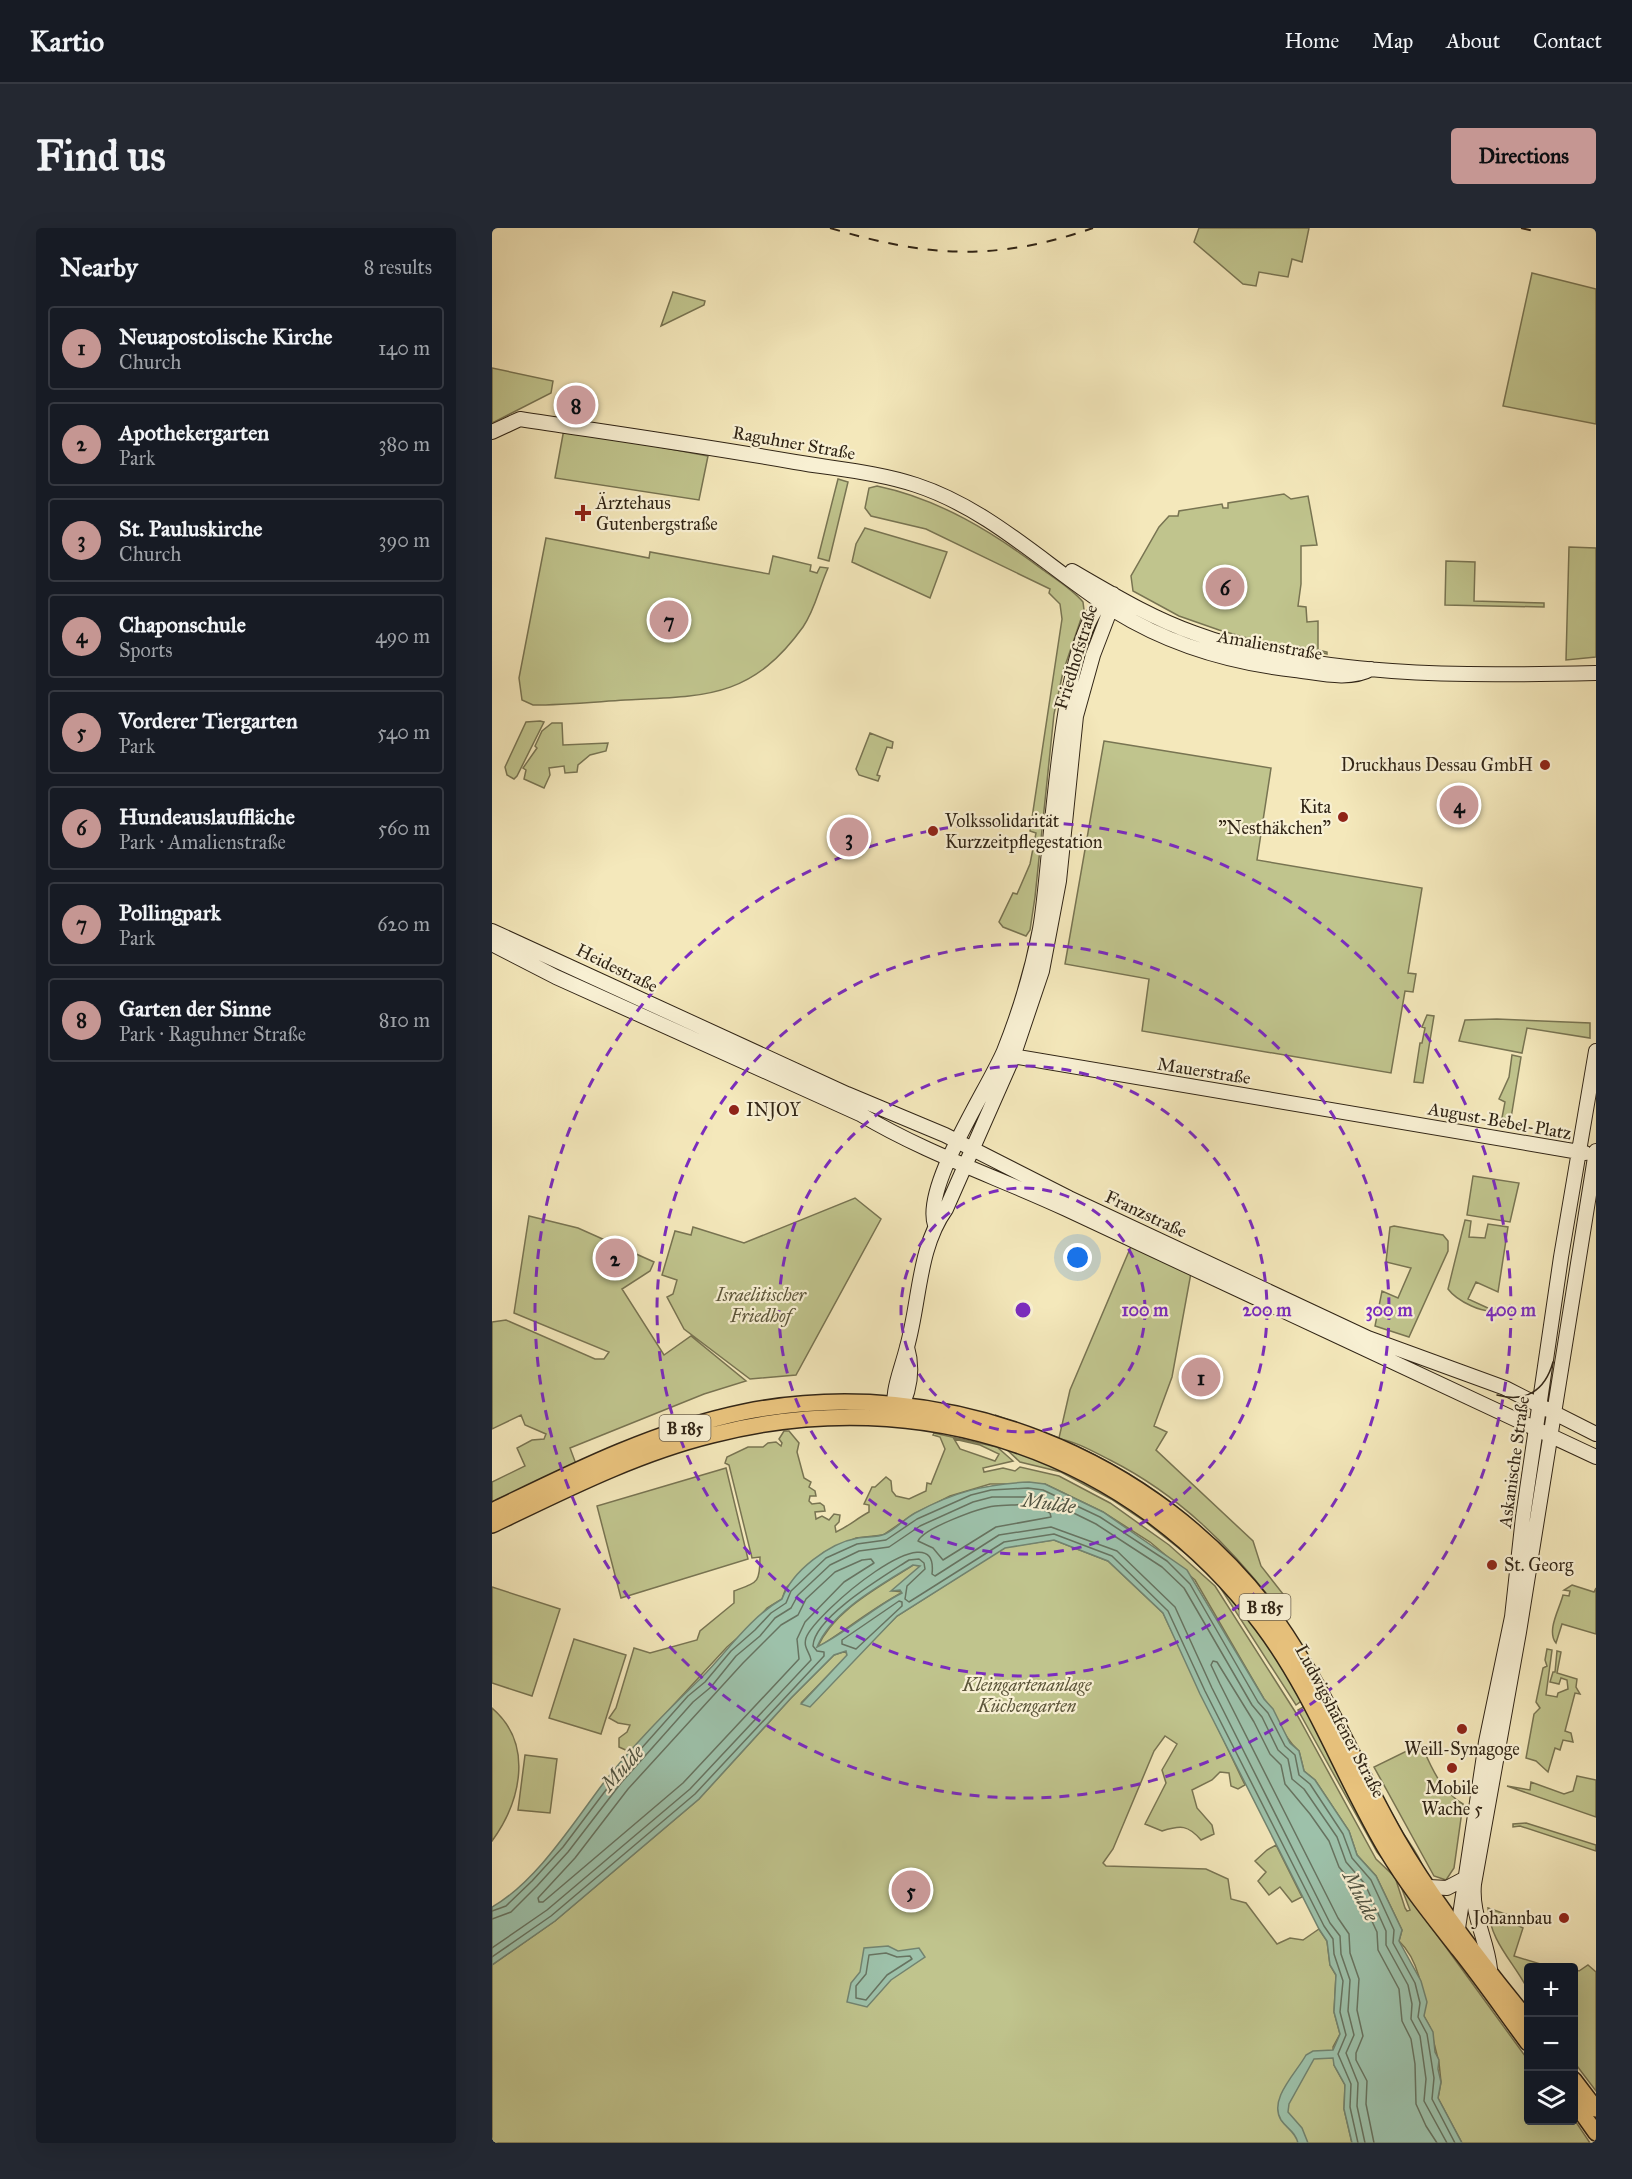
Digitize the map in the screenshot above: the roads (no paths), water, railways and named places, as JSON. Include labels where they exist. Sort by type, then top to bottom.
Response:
[{"type":"main road","name":"Raguhner Straße","points":[[492,432],[520,419],[720,449],[912,483],[987,520],[1108,601]]},
{"type":"main road","name":"Amalienstraße","points":[[1108,601],[1237,647],[1274,656],[1371,669],[1529,674],[1595,672]]},
{"type":"main road","name":"Friedhofstraße","points":[[934,1225],[932,1215],[936,1194],[950,1159],[1008,1055],[1031,1008],[1051,934],[1060,872],[1073,730],[1080,697],[1108,601]]},
{"type":"main road","name":"Heidestraße","points":[[492,931],[725,1045]]},
{"type":"main road","name":"Heidestraße","points":[[492,945],[556,976],[725,1045]]},
{"type":"main road","name":"Franzstraße","points":[[725,1045],[958,1142],[1069,1198],[1368,1338],[1509,1390],[1596,1434]]},
{"type":"main road","name":"Franzstraße","points":[[725,1045],[950,1159],[1023,1189],[1406,1369],[1537,1427],[1596,1457]]},
{"type":"main road","name":"Askanische Straße","points":[[1458,1948],[1455,1919],[1464,1879],[1486,1742],[1512,1617],[1540,1405],[1578,1152],[1596,1051]]},
{"type":"main road","name":"Friedhofstraße","points":[[934,1225],[946,1209],[1008,1055]]},
{"type":"main road","name":"Mauerstraße","points":[[1008,1055],[1400,1122]]},
{"type":"main road","name":"August-Bebel-Platz","points":[[1400,1122],[1596,1154]]},
{"type":"main road","name":"Askanische Straße","points":[[1490,1969],[1488,1947],[1476,1919],[1473,1900],[1596,1154]]},
{"type":"main road","points":[[897,1409],[901,1362],[907,1347],[934,1225]]},
{"type":"main road","points":[[1509,1390],[1532,1389],[1545,1373]]},
{"type":"main road","name":"B 185","points":[[492,1511],[622,1452],[716,1418],[812,1402],[897,1409]]},
{"type":"main road","name":"B 185","points":[[492,1525],[628,1463],[710,1435],[801,1419],[897,1409]]},
{"type":"main road","name":"Ludwigshafener Straße","points":[[897,1409],[978,1418],[1054,1444],[1132,1485],[1197,1534],[1240,1576],[1292,1644],[1400,1844],[1429,1887],[1526,2017]]},
{"type":"main road","name":"Ludwigshafener Straße","points":[[897,1409],[976,1431],[1062,1461],[1130,1499],[1201,1554],[1240,1597],[1286,1660],[1388,1852],[1427,1909],[1524,2038]]},
{"type":"main road","points":[[1546,1459],[1555,1448],[1571,1445]]},
{"type":"main road","points":[[1429,1887],[1447,1888],[1464,1879]]},
{"type":"main road","points":[[1427,1909],[1455,1919],[1473,1900]]},
{"type":"main road","points":[[1578,2085],[1596,2109]]},
{"type":"main road","points":[[1578,2108],[1596,2133]]},
{"type":"water","name":"Mulde","points":[[1013,1483],[1045,1484],[1103,1512],[1187,1570],[1264,1699],[1273,1709],[1290,1743],[1299,1751],[1304,1771],[1315,1780],[1349,1831],[1357,1855],[1376,1876],[1402,1930],[1399,1941],[1421,1981],[1427,2002],[1424,2016],[1433,2032],[1435,2052],[1439,2060],[1438,2069],[1441,2082],[1438,2098],[1462,2143],[1352,2143],[1344,2109],[1345,2085],[1334,2065],[1333,2058],[1314,2059],[1289,2104],[1288,2112],[1302,2128],[1308,2143],[1298,2143],[1293,2133],[1281,2120],[1278,2103],[1281,2095],[1306,2055],[1313,2051],[1333,2050],[1340,2034],[1334,2012],[1336,1975],[1330,1965],[1327,1941],[1200,1694],[1163,1613],[1108,1561],[1054,1540],[1005,1548],[897,1616],[810,1707],[801,1704],[847,1655],[846,1651],[834,1655],[791,1698],[699,1799],[555,1921],[492,1965],[492,1907],[508,1897],[538,1868],[625,1757],[749,1625],[782,1599],[794,1578],[803,1569],[835,1546],[858,1538],[885,1534],[915,1513],[957,1494]],"holes":[[[913,1565],[920,1566],[891,1591],[900,1590],[902,1593],[817,1647],[834,1622],[859,1600]]]},
{"type":"water","points":[[888,1946],[898,1951],[919,1948],[925,1957],[891,1980],[867,2007],[847,2002],[851,1983],[860,1972],[864,1948]]},
{"type":"tram line","points":[[1497,1395],[1516,1397],[1532,1392],[1545,1381],[1553,1362]]},
{"type":"railway","points":[[830,228],[898,245],[961,252],[992,251],[1024,246],[1058,239],[1093,228]]},
{"type":"railway","points":[[1521,228],[1534,231]]},
{"type":"place","name":"Garten der Sinne","points":[[576,405]]},
{"type":"place","name":"Ärztehaus Gutenbergstraße","points":[[583,513]]},
{"type":"place","name":"Hundeauslauffläche","points":[[1225,587]]},
{"type":"place","name":"Pollingpark","points":[[669,620]]},
{"type":"place","name":"Druckhaus Dessau GmbH","points":[[1545,765]]},
{"type":"place","name":"Chaponschule","points":[[1459,805]]},
{"type":"place","name":"Kita \"Nesthäkchen\"","points":[[1343,817]]},
{"type":"place","name":"Volkssolidarität Kurzzeitpflegestation","points":[[933,831]]},
{"type":"place","name":"St. Pauluskirche","points":[[849,837]]},
{"type":"place","name":"INJOY","points":[[734,1110]]},
{"type":"place","name":"Apothekergarten","points":[[615,1258]]},
{"type":"place","name":"Neuapostolische Kirche","points":[[1201,1377]]},
{"type":"place","name":"St. Georg","points":[[1492,1565]]},
{"type":"place","name":"Weill-Synagoge","points":[[1462,1729]]},
{"type":"place","name":"Mobile Wache 5","points":[[1452,1768]]},
{"type":"place","name":"Vorderer Tiergarten","points":[[911,1890]]},
{"type":"place","name":"Johannbau","points":[[1564,1918]]},
{"type":"park label","name":"Israelitischer Friedhof","points":[[761,1305]]},
{"type":"park label","name":"Kleingartenanlage Küchengarten","points":[[1027,1695]]}]
